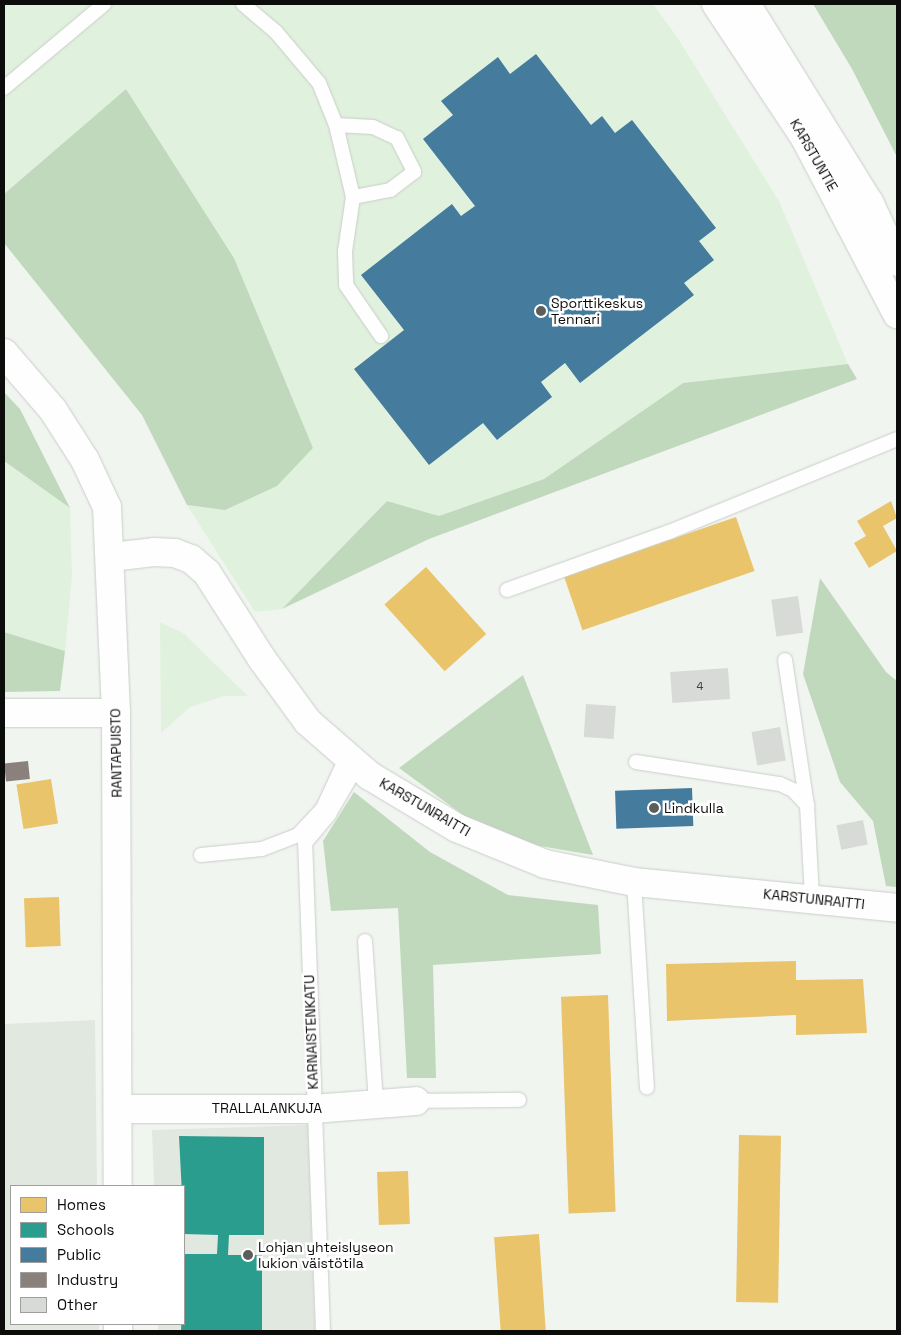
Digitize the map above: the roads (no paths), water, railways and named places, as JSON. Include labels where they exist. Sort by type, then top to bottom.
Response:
[{"type":"street","name":"KARSTUNTIE","points":[[716,4],[805,138],[897,314]]},
{"type":"street","name":"KARSTUNTIE","points":[[746,4],[869,202],[897,262]]},
{"type":"street","name":"RANTAPUISTO","points":[[4,353],[53,410],[85,460],[106,507],[111,557],[116,713],[118,1185]]},
{"type":"street","name":"KARSTUNRAITTI","points":[[111,557],[154,552],[175,553],[191,559],[207,573],[262,659],[308,722],[349,767],[370,776],[457,828],[545,864],[634,882],[812,898],[897,908]]},
{"type":"street","points":[[4,713],[116,713]]},
{"type":"street","name":"TRALLALANKUJA","points":[[119,1109],[314,1109],[416,1102]]},
{"type":"lane","points":[[4,88],[104,4]]},
{"type":"lane","points":[[243,4],[276,32],[319,83],[336,125],[353,197],[345,251],[346,285],[381,336]]},
{"type":"lane","points":[[336,125],[373,127],[397,138],[414,172],[390,190],[353,197]]},
{"type":"lane","points":[[507,590],[669,532],[897,439]]},
{"type":"lane","points":[[785,660],[806,805],[812,898]]},
{"type":"lane","points":[[636,762],[780,784],[793,790],[806,805]]},
{"type":"lane","points":[[201,856],[262,849],[298,835],[322,808],[349,767]]},
{"type":"lane","name":"KARNAISTENKATU","points":[[323,1331],[305,843],[329,814],[349,767]]},
{"type":"lane","points":[[634,882],[647,1088]]},
{"type":"lane","points":[[365,941],[376,1104]]},
{"type":"lane","points":[[416,1102],[519,1100]]},
{"type":"place","name":"Sporttikeskus Tennari","points":[[541,311]]},
{"type":"place","name":"Lindkulla","points":[[654,808]]},
{"type":"place","name":"Lohjan yhteislyseon lukion väistötila","points":[[248,1255]]}]
